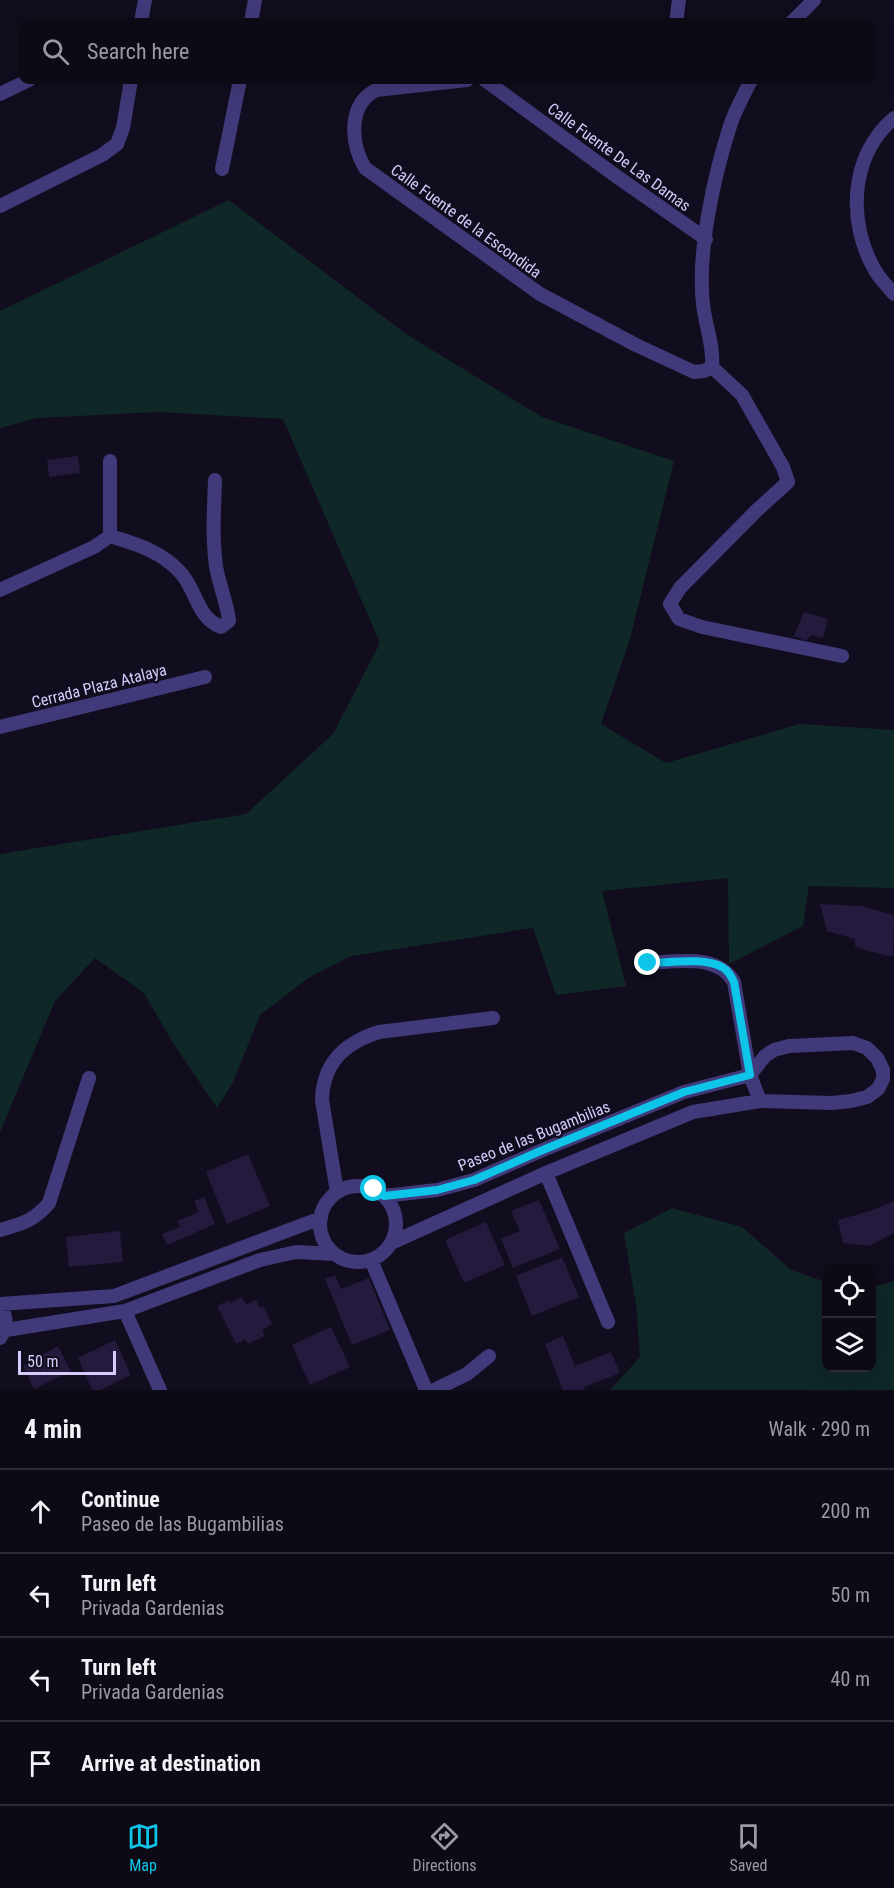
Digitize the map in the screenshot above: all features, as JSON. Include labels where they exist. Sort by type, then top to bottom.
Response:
[{"type":"street","points":[[142,18],[145,0]]},
{"type":"street","points":[[252,18],[255,0]]},
{"type":"street","points":[[677,18],[679,0]]},
{"type":"street","points":[[796,18],[814,0]]},
{"type":"street","points":[[0,94],[21,84]]},
{"type":"street","points":[[0,206],[102,155],[117,144],[123,128],[130,84]]},
{"type":"street","points":[[222,169],[239,84]]},
{"type":"street","name":"Calle Fuente de la Escondida","points":[[431,84],[376,90],[366,95],[358,104],[354,135],[357,154],[365,168],[540,294],[636,345],[694,372],[712,367]]},
{"type":"street","name":"Calle Fuente De Las Damas","points":[[490,84],[706,239]]},
{"type":"street","points":[[749,84],[730,124],[712,192],[703,261],[703,304],[712,347],[712,367],[742,395],[783,467],[788,482],[680,588],[670,604],[679,619],[702,627],[842,656]]},
{"type":"street","points":[[894,118],[885,126],[863,161],[856,206],[862,241],[877,273],[894,294]]},
{"type":"street","points":[[110,461],[110,536]]},
{"type":"street","points":[[110,536],[139,545],[162,556],[182,573],[210,622],[221,627],[229,621],[227,604],[216,569],[213,534],[215,480]]},
{"type":"street","points":[[0,590],[94,547],[110,536]]},
{"type":"street","name":"Cerrada Plaza Atalaya","points":[[0,727],[205,677]]},
{"type":"street","points":[[648,963],[708,962],[728,971],[734,982],[750,1075],[760,1101]]},
{"type":"street","points":[[337,1192],[322,1100],[322,1086],[327,1071],[336,1056],[365,1036],[379,1032],[493,1018]]},
{"type":"street","points":[[391,1243],[546,1173],[693,1112],[760,1101],[832,1103],[851,1101],[867,1097],[878,1089],[883,1079],[883,1070],[877,1058],[867,1048],[853,1043],[789,1046],[774,1050],[765,1056],[750,1075]]},
{"type":"street","name":"Paseo de las Bugambilias","points":[[384,1196],[437,1190],[474,1180],[684,1092],[750,1075]]},
{"type":"street","points":[[0,1230],[32,1219],[49,1203],[89,1078]]},
{"type":"street","points":[[546,1173],[608,1322]]},
{"type":"street","points":[[361,1186],[374,1189],[384,1196],[392,1207],[396,1219],[391,1243],[370,1260],[358,1262],[346,1260],[335,1254],[323,1238],[321,1218],[329,1199],[348,1187],[361,1186]]},
{"type":"street","points":[[321,1218],[114,1296],[0,1304],[6,1316],[3,1334],[125,1311],[260,1260],[296,1252],[335,1254]]},
{"type":"street","points":[[370,1260],[426,1390]]},
{"type":"street","points":[[125,1311],[160,1390]]},
{"type":"street","points":[[434,1390],[467,1374],[489,1356]]},
{"type":"green space","points":[[229,200],[406,334],[542,417],[674,461],[630,639],[601,724],[666,763],[800,724],[894,730],[894,888],[809,886],[803,926],[729,964],[728,878],[602,891],[626,986],[556,995],[533,928],[351,956],[310,977],[260,1015],[233,1082],[217,1108],[173,1043],[144,993],[95,958],[55,1001],[0,1132],[0,854],[246,814],[333,734],[380,643],[283,419],[159,412],[37,418],[0,428],[0,311]]},
{"type":"green space","points":[[672,1208],[742,1227],[791,1270],[822,1281],[822,1372],[876,1372],[876,1286],[894,1281],[894,1390],[610,1390],[640,1357],[636,1305],[624,1233]]},
{"type":"building","points":[[78,456],[80,473],[49,477],[47,460]]},
{"type":"building","points":[[804,612],[828,619],[823,638],[812,635],[806,641],[794,636]]},
{"type":"building","points":[[820,904],[861,906],[894,915],[893,957],[864,950],[855,946],[855,939],[827,931]]},
{"type":"building","points":[[248,1154],[270,1206],[227,1224],[206,1172]]},
{"type":"building","points":[[204,1197],[215,1224],[167,1245],[162,1234],[180,1227],[177,1221],[199,1212],[194,1201]]},
{"type":"building","points":[[539,1200],[560,1249],[513,1268],[501,1239],[520,1231],[511,1211]]},
{"type":"building","points":[[894,1201],[894,1233],[869,1246],[843,1243],[838,1220]]},
{"type":"building","points":[[486,1222],[505,1265],[464,1283],[445,1240]]},
{"type":"building","points":[[120,1231],[123,1262],[69,1267],[66,1237]]},
{"type":"building","points":[[562,1257],[579,1297],[532,1316],[516,1276]]},
{"type":"building","points":[[335,1275],[341,1289],[369,1278],[390,1330],[352,1345],[325,1279]]},
{"type":"building","points":[[242,1297],[246,1305],[256,1300],[260,1308],[263,1306],[272,1324],[262,1330],[265,1336],[248,1344],[245,1339],[236,1344],[217,1306]]},
{"type":"building","points":[[331,1327],[350,1367],[310,1385],[292,1345]]},
{"type":"building","points":[[563,1336],[575,1366],[611,1352],[620,1373],[584,1387],[585,1390],[563,1390],[545,1344]]},
{"type":"building","points":[[115,1340],[131,1375],[100,1390],[92,1390],[78,1358]]},
{"type":"building","points":[[58,1346],[71,1371],[34,1389],[23,1366]]},
{"type":"route","points":[[374,1189],[384,1196],[437,1190],[474,1180],[684,1092],[750,1075],[734,982],[728,971],[708,962],[648,963]]}]
